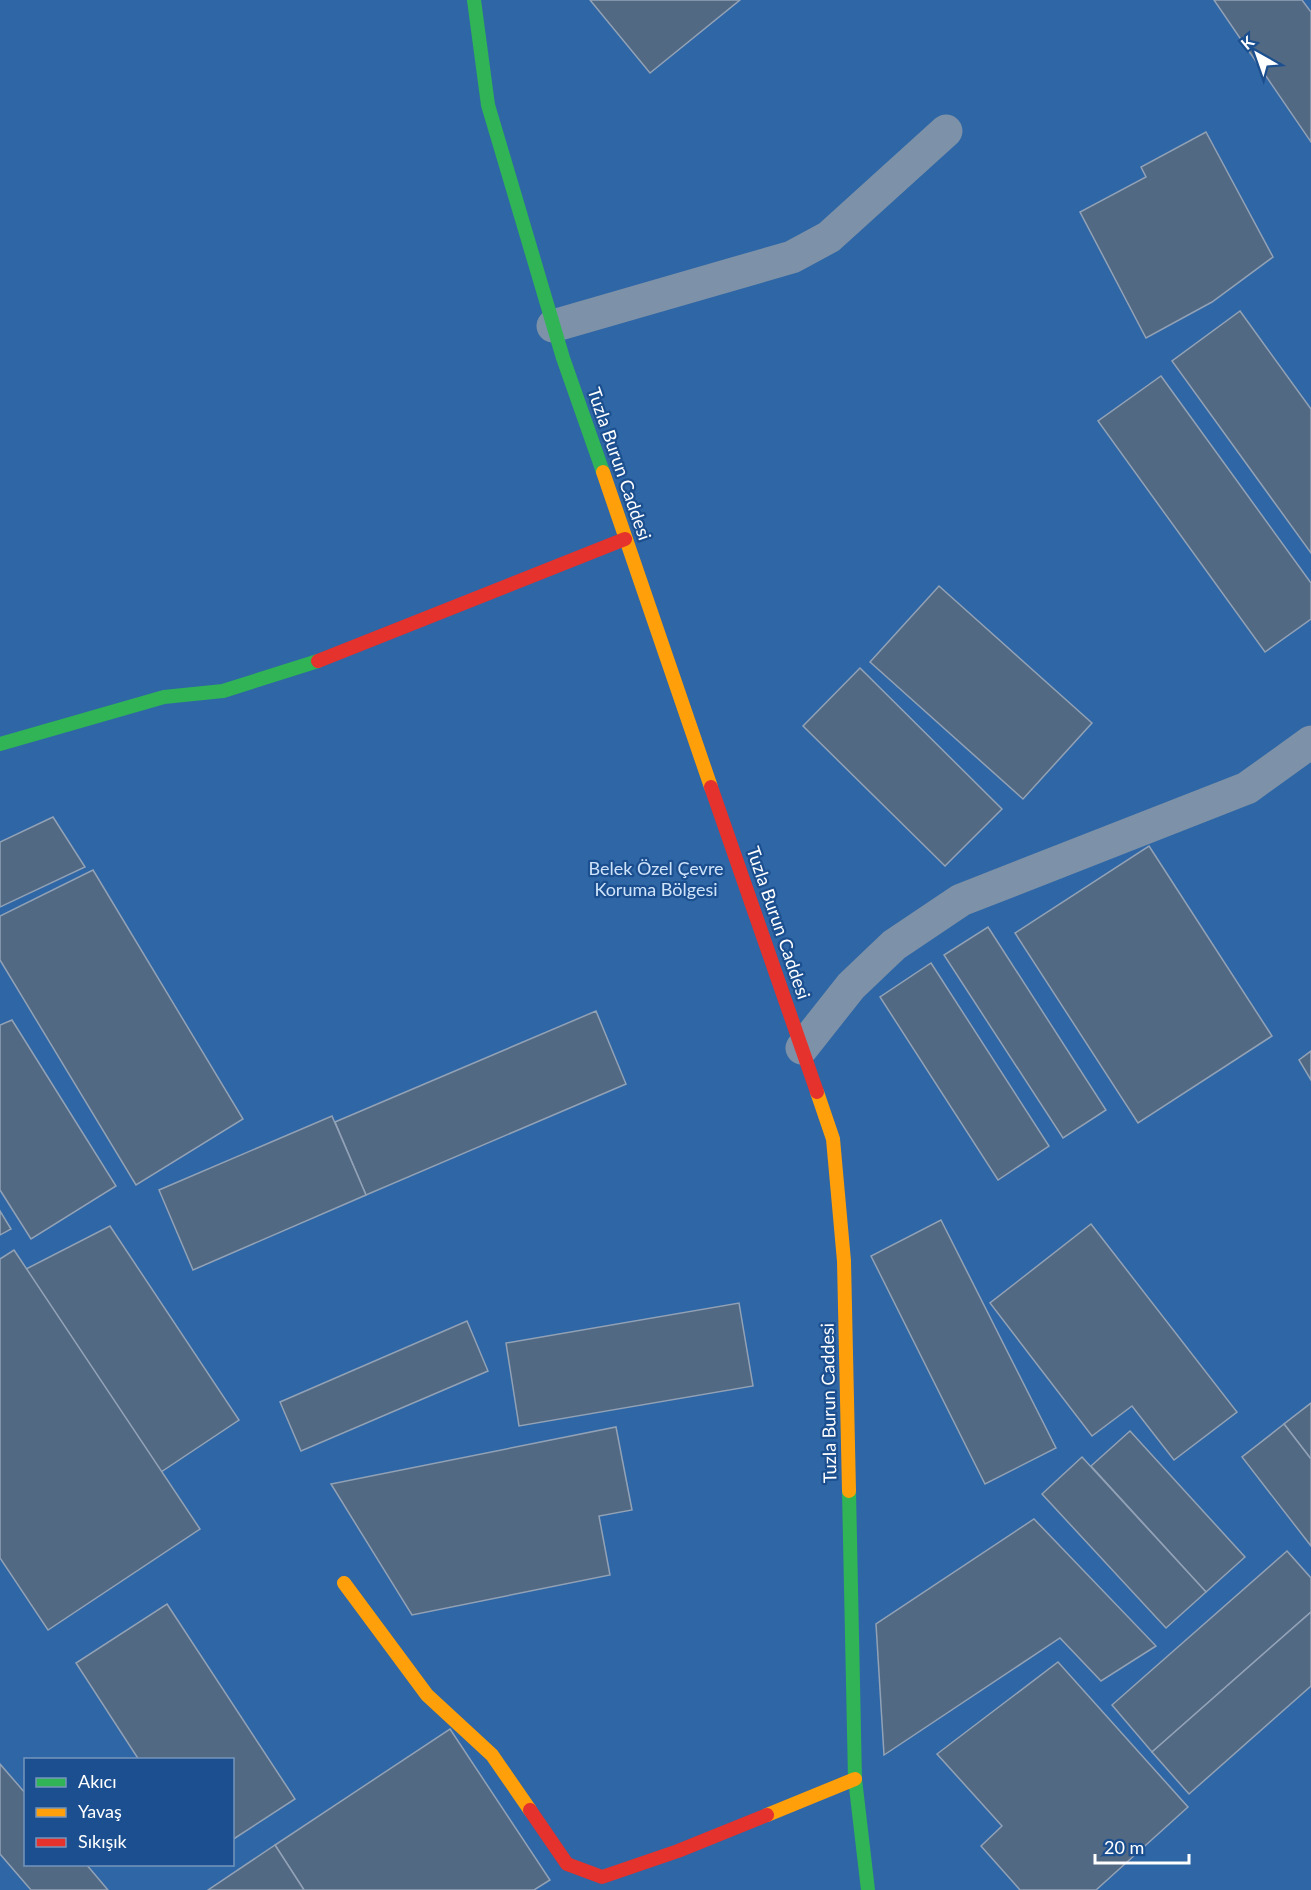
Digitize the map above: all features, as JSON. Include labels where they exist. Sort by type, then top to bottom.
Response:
[{"type":"main road","name":"Tuzla Burun Caddesi","points":[[474,0],[488,105],[553,326],[833,1139],[844,1261],[855,1779],[868,1890]]},
{"type":"main road","points":[[0,744],[164,698],[223,691],[316,662],[625,539]]},
{"type":"main road","points":[[344,1583],[427,1695],[492,1755],[567,1864],[602,1877],[678,1851],[855,1779]]},
{"type":"street","points":[[553,326],[792,257],[829,237],[946,131]]},
{"type":"street","points":[[802,1048],[850,986],[894,945],[961,900],[1247,788],[1311,742]]},
{"type":"green space","name":"Belek Özel Çevre Koruma Bölgesi","points":[[0,0],[1311,0],[1311,1890],[0,1890]]},
{"type":"building","points":[[590,0],[740,0],[650,73]]},
{"type":"building","points":[[1214,0],[1302,0],[1311,12],[1311,142]]},
{"type":"building","points":[[1206,132],[1273,257],[1212,302],[1146,338],[1080,212],[1146,177],[1141,167]]},
{"type":"building","points":[[1240,311],[1311,409],[1311,553],[1172,361]]},
{"type":"building","points":[[1161,376],[1311,583],[1311,619],[1265,652],[1098,421]]},
{"type":"building","points":[[939,586],[1092,723],[1023,799],[870,662]]},
{"type":"building","points":[[860,668],[1002,809],[945,866],[803,726]]},
{"type":"building","points":[[53,817],[85,867],[0,907],[0,842]]},
{"type":"building","points":[[1149,846],[1272,1036],[1138,1123],[1015,933]]},
{"type":"building","points":[[93,870],[243,1119],[136,1185],[0,960],[0,916]]},
{"type":"building","points":[[988,927],[1106,1110],[1063,1138],[944,955]]},
{"type":"building","points":[[931,963],[1049,1146],[998,1180],[880,997]]},
{"type":"building","points":[[596,1011],[626,1084],[366,1195],[335,1122]]},
{"type":"building","points":[[12,1020],[116,1186],[31,1239],[0,1190],[0,1025]]},
{"type":"building","points":[[1311,1051],[1311,1080],[1299,1060]]},
{"type":"building","points":[[332,1116],[366,1195],[193,1270],[159,1190]]},
{"type":"building","points":[[0,1211],[11,1229],[0,1235]]},
{"type":"building","points":[[941,1220],[1056,1448],[985,1484],[871,1256]]},
{"type":"building","points":[[1091,1224],[1237,1412],[1174,1460],[1132,1406],[1092,1436],[990,1303]]},
{"type":"building","points":[[110,1226],[239,1420],[161,1472],[26,1269]]},
{"type":"building","points":[[14,1250],[200,1529],[48,1630],[0,1558],[0,1259]]},
{"type":"building","points":[[739,1303],[753,1386],[519,1426],[506,1343]]},
{"type":"building","points":[[467,1321],[488,1371],[301,1451],[280,1402]]},
{"type":"building","points":[[1311,1403],[1311,1459],[1284,1424]]},
{"type":"building","points":[[1284,1424],[1311,1459],[1311,1546],[1242,1457]]},
{"type":"building","points":[[616,1427],[632,1510],[599,1516],[610,1575],[412,1615],[331,1484]]},
{"type":"building","points":[[1130,1431],[1245,1557],[1206,1592],[1091,1466]]},
{"type":"building","points":[[1082,1457],[1206,1592],[1166,1628],[1042,1494]]},
{"type":"building","points":[[1034,1519],[1156,1646],[1101,1681],[1060,1638],[884,1755],[876,1624]]},
{"type":"building","points":[[1287,1551],[1311,1578],[1311,1612],[1152,1752],[1112,1705]]},
{"type":"building","points":[[167,1604],[295,1799],[234,1839],[234,1758],[138,1758],[76,1663]]},
{"type":"building","points":[[1311,1612],[1311,1686],[1189,1794],[1152,1752]]},
{"type":"building","points":[[1058,1662],[1188,1807],[1096,1890],[1020,1890],[981,1846],[1002,1826],[937,1754]]},
{"type":"building","points":[[450,1729],[550,1880],[534,1890],[304,1890],[275,1845]]},
{"type":"building","points":[[0,1764],[24,1792],[24,1866],[88,1866],[108,1890],[31,1890],[0,1854]]},
{"type":"building","points":[[275,1845],[304,1890],[208,1890]]},
{"type":"traffic: fast","points":[[474,0],[488,105],[563,358],[603,472]]},
{"type":"traffic: fast","points":[[0,744],[164,697],[223,691],[318,661]]},
{"type":"traffic: fast","points":[[849,1491],[855,1779],[868,1890]]},
{"type":"traffic: slow","points":[[603,472],[711,787]]},
{"type":"traffic: slow","points":[[817,1092],[833,1139],[844,1261],[849,1491]]},
{"type":"traffic: slow","points":[[344,1583],[427,1695],[492,1755],[530,1810]]},
{"type":"traffic: slow","points":[[767,1815],[855,1779]]},
{"type":"traffic: jam","points":[[318,661],[625,539]]},
{"type":"traffic: jam","points":[[711,787],[817,1092]]},
{"type":"traffic: jam","points":[[530,1810],[567,1864],[602,1877],[678,1851],[767,1815]]}]
